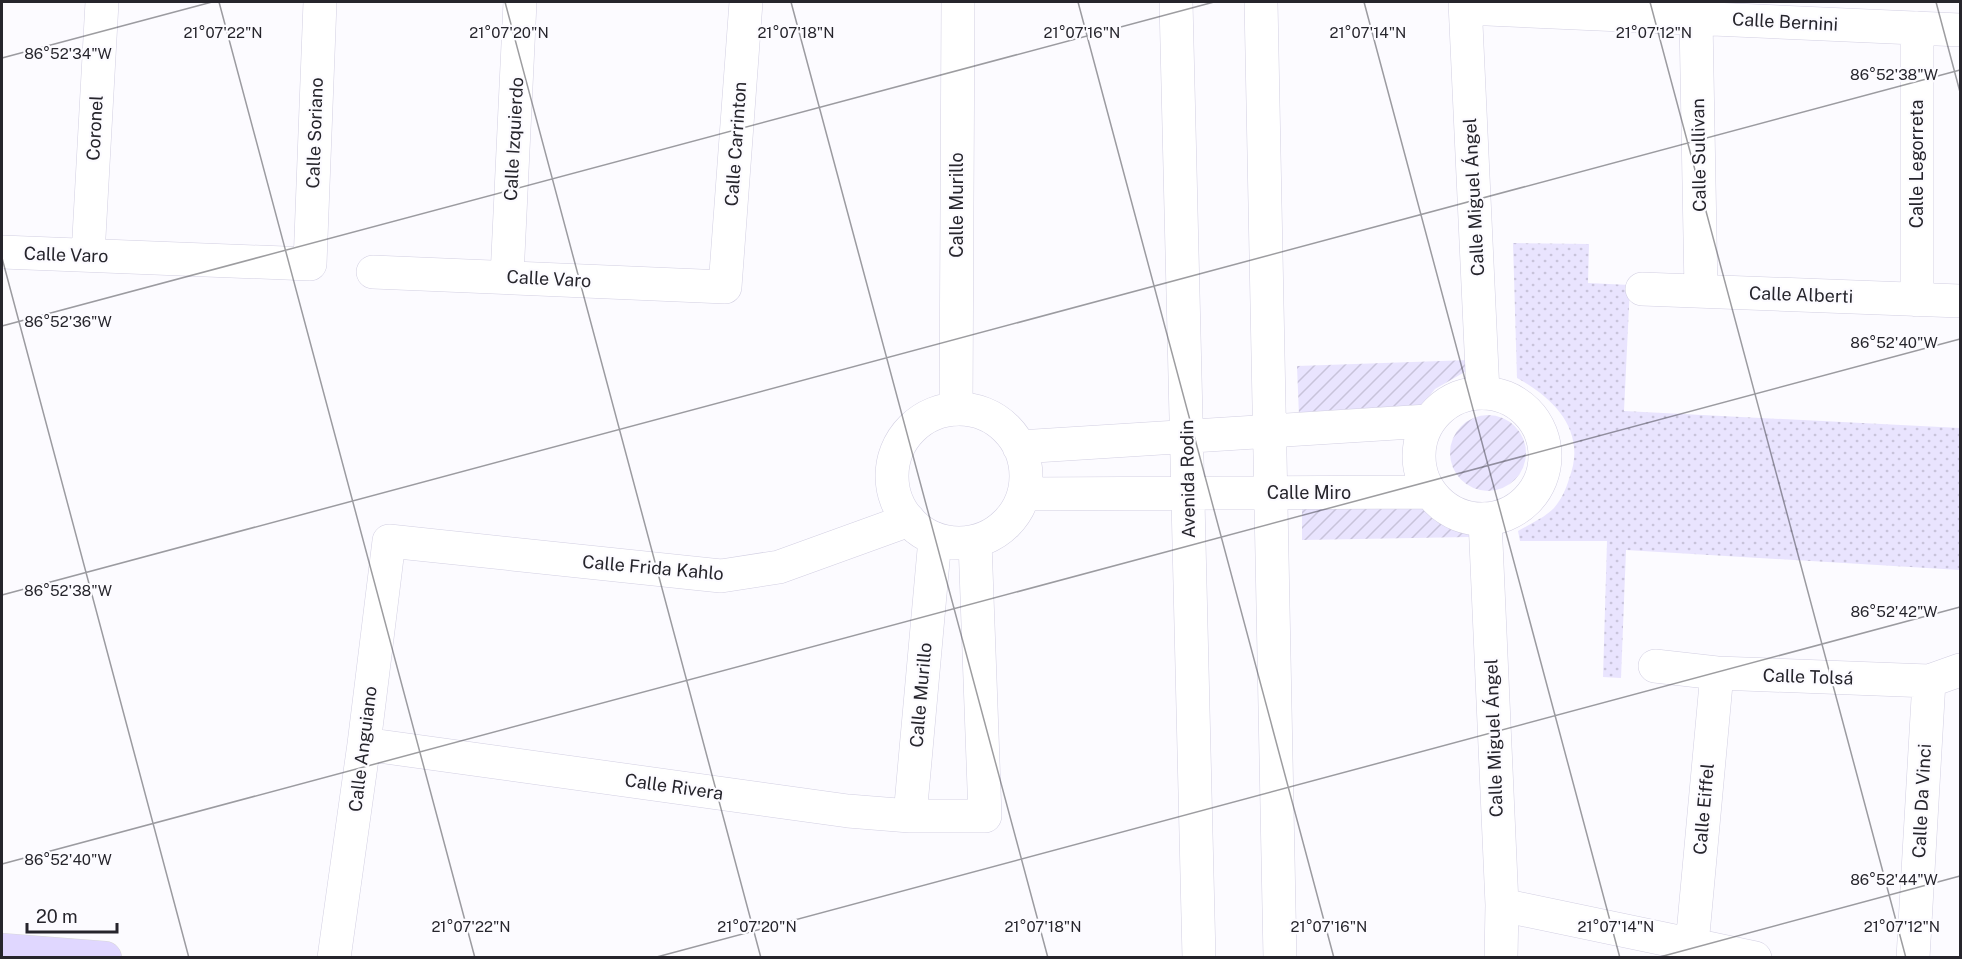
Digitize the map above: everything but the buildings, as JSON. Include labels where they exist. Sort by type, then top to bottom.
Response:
[{"type":"main road","points":[[2,950],[105,957]]},
{"type":"street","name":"Coronel","points":[[88,255],[102,2]]},
{"type":"street","name":"Calle Soriano","points":[[310,264],[320,2]]},
{"type":"street","name":"Calle Izquierdo","points":[[507,277],[520,2]]},
{"type":"street","name":"Calle Carrinton","points":[[725,287],[746,2]]},
{"type":"street","name":"Calle Murillo","points":[[956,409],[958,2]]},
{"type":"street","name":"Avenida Rodin","points":[[1176,2],[1199,957]]},
{"type":"street","points":[[1261,2],[1280,957]]},
{"type":"street","name":"Calle Bernini","points":[[1465,5],[1960,30]]},
{"type":"street","name":"Calle Miguel Ángel","points":[[1465,5],[1483,393]]},
{"type":"street","name":"Calle Sullivan","points":[[1696,18],[1701,291]]},
{"type":"street","name":"Calle Legorreta","points":[[1917,28],[1917,300]]},
{"type":"street","name":"Calle Varo","points":[[2,252],[310,264]]},
{"type":"street","name":"Calle Varo","points":[[373,272],[725,287]]},
{"type":"street","name":"Calle Alberti","points":[[1642,289],[1960,301]]},
{"type":"street","points":[[1483,393],[1504,397],[1522,408],[1536,424],[1544,445],[1544,466],[1537,487],[1524,503],[1506,515],[1485,519],[1464,517],[1444,507],[1430,492],[1420,469],[1419,445],[1428,422],[1443,405],[1462,396],[1483,393]]},
{"type":"street","points":[[956,409],[970,410],[990,417],[1012,434],[1019,447],[1026,473],[1024,494],[1018,509],[996,532],[975,542],[958,543],[935,539],[909,520],[899,504],[893,486],[893,468],[898,450],[908,434],[921,421],[938,413],[956,409]]},
{"type":"street","points":[[1019,447],[1428,422]]},
{"type":"street","name":"Calle Miro","points":[[1188,493],[1430,492]]},
{"type":"street","points":[[1024,494],[1188,493]]},
{"type":"street","name":"Calle Miguel Ángel","points":[[1485,519],[1502,905],[1501,957]]},
{"type":"street","name":"Calle Frida Kahlo","points":[[389,541],[721,576],[779,567],[909,520]]},
{"type":"street","name":"Calle Murillo","points":[[910,816],[935,539]]},
{"type":"street","name":"Calle Anguiano","points":[[334,957],[364,744],[389,541]]},
{"type":"street","name":"Calle Rivera","points":[[364,744],[848,811],[910,816],[985,816],[975,542]]},
{"type":"street","name":"Calle Tolsá","points":[[1655,666],[1717,673],[1929,681],[1960,670]]},
{"type":"street","name":"Calle Eiffel","points":[[1692,945],[1717,673]]},
{"type":"street","name":"Calle Da Vinci","points":[[1913,957],[1929,681]]},
{"type":"street","points":[[1502,905],[1755,957]]},
{"type":"shaded area","points":[[1513,243],[1589,244],[1588,283],[1630,285],[1624,411],[1960,428],[1960,570],[1626,550],[1621,678],[1603,677],[1607,541],[1520,541],[1518,531],[1546,515],[1561,498],[1574,462],[1574,447],[1565,419],[1556,407],[1517,378]]},
{"type":"shaded area","points":[[1470,360],[1470,369],[1435,389],[1421,406],[1299,416],[1297,366]]},
{"type":"shaded area","points":[[1481,415],[1495,415],[1509,421],[1520,432],[1526,446],[1523,468],[1515,480],[1495,491],[1481,491],[1467,485],[1456,474],[1450,460],[1450,446],[1456,432],[1467,421]]},
{"type":"shaded area","points":[[1420,501],[1447,523],[1470,532],[1470,537],[1302,540],[1302,506]]}]
